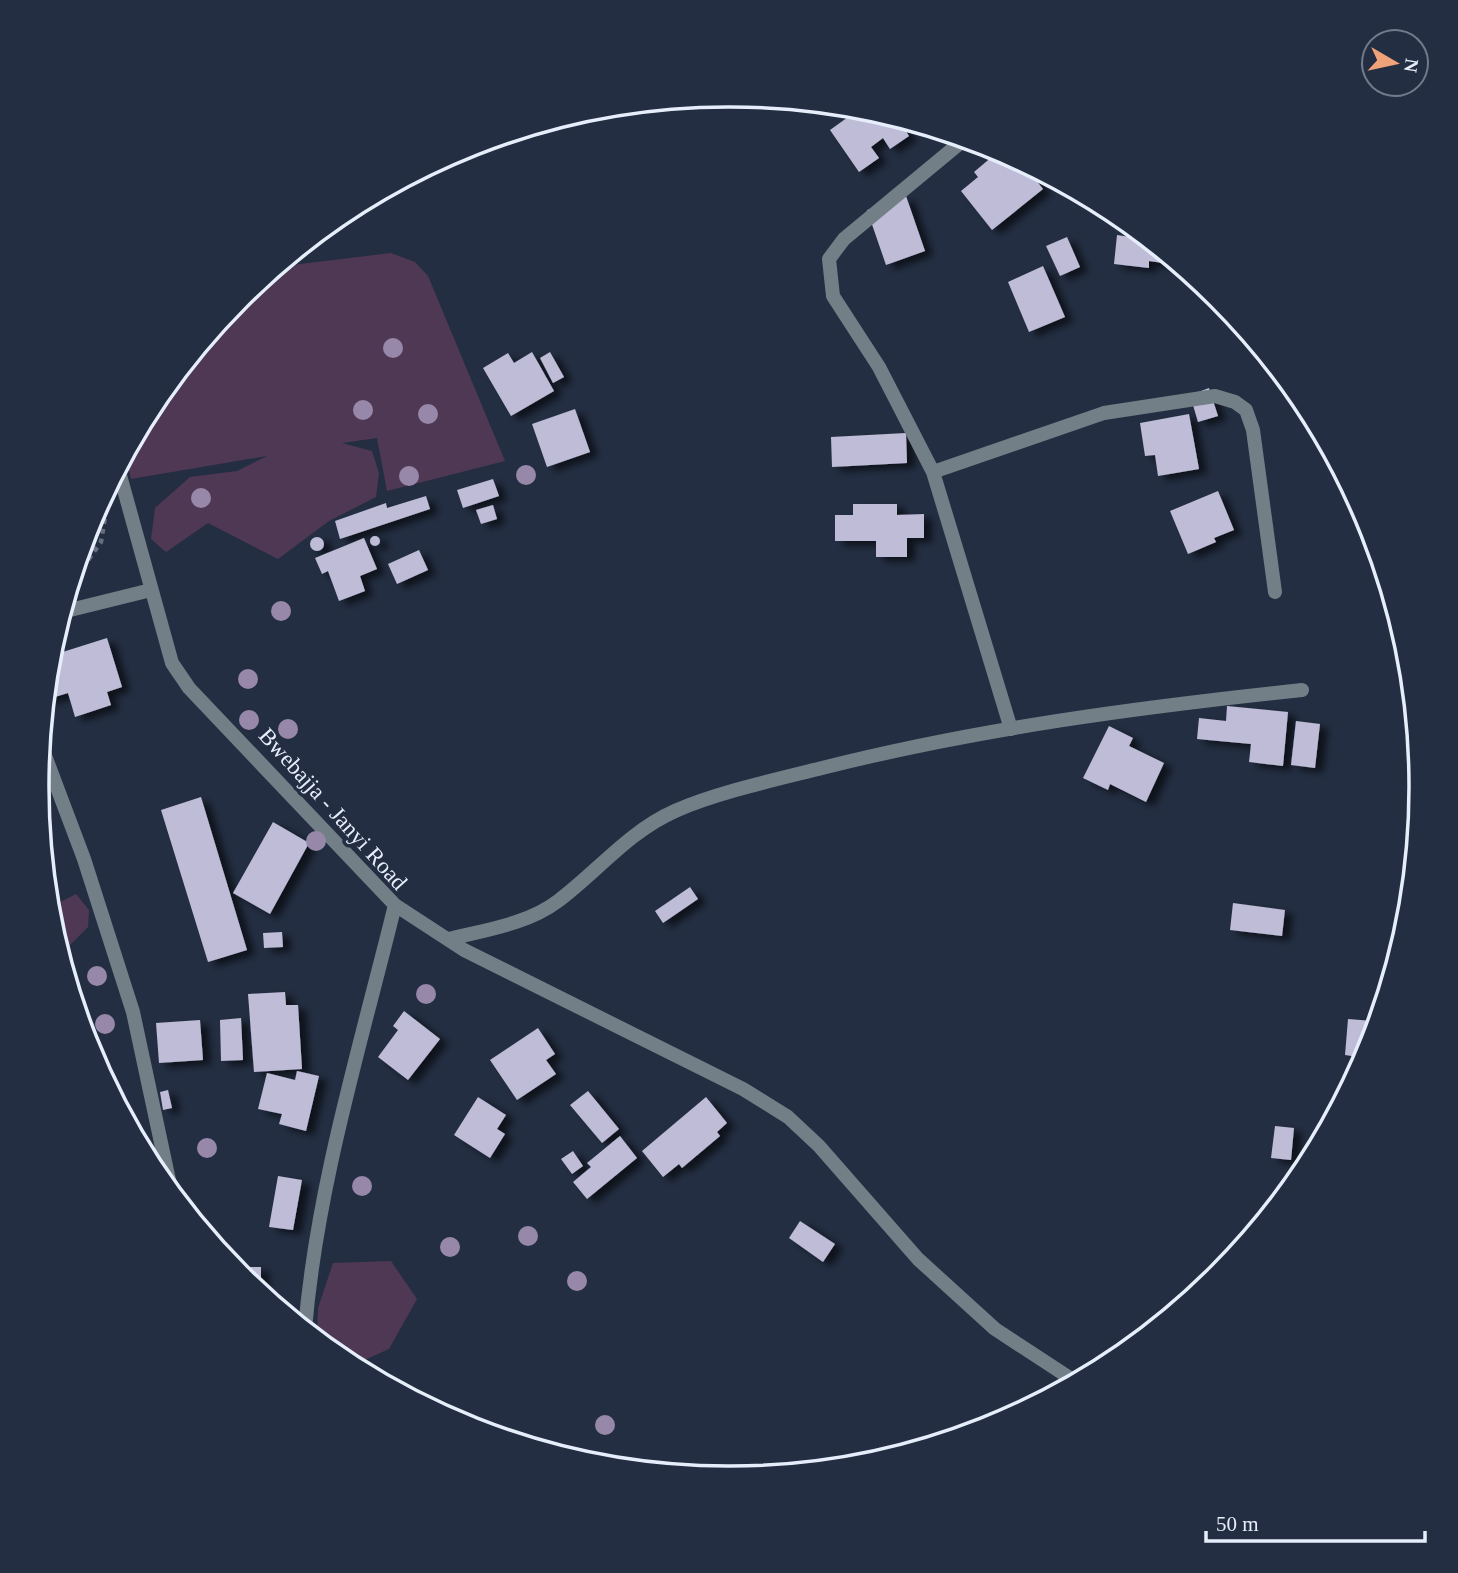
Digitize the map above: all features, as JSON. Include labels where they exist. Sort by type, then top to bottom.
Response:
[{"type":"street","points":[[956,146],[844,239],[829,259],[828,275],[833,296],[879,367],[933,472],[1011,729]]},
{"type":"street","points":[[933,472],[1104,413],[1215,396],[1235,402],[1246,410],[1252,430],[1275,592]]},
{"type":"street","name":"Bwebajja - Janyi Road","points":[[122,481],[172,663],[189,688],[395,905],[372,991],[319,1223],[309,1275],[305,1318]]},
{"type":"street","points":[[72,609],[151,590]]},
{"type":"street","points":[[449,939],[530,917],[557,902],[643,828],[677,810],[792,776],[916,744],[1169,704],[1302,690]]},
{"type":"street","points":[[49,767],[84,859],[133,1012],[166,1167]]},
{"type":"street","points":[[395,905],[449,939],[633,1036],[743,1089],[788,1117],[818,1146],[918,1259],[995,1329],[1067,1376]]},
{"type":"path","points":[[88,560],[101,542],[105,516]]},
{"type":"shaded area","points":[[391,253],[415,262],[428,276],[505,461],[387,491],[377,438],[342,443],[372,451],[379,473],[376,497],[329,521],[278,559],[208,523],[166,552],[151,539],[155,508],[190,477],[237,471],[267,456],[131,479],[128,468],[164,409],[218,338],[293,265]]},
{"type":"shaded area","points":[[76,894],[89,910],[88,927],[68,947],[62,919],[59,903]]},
{"type":"shaded area","points":[[391,1261],[417,1299],[389,1349],[364,1360],[317,1328],[318,1308],[333,1263]]},
{"type":"building","points":[[848,117],[905,130],[909,136],[890,149],[883,138],[871,147],[879,158],[859,172],[830,130]]},
{"type":"building","points":[[990,158],[1036,180],[1043,189],[992,230],[961,191],[978,177],[974,172]]},
{"type":"building","points":[[906,196],[925,251],[886,265],[867,210]]},
{"type":"building","points":[[1117,235],[1129,237],[1162,263],[1149,261],[1149,268],[1114,264]]},
{"type":"building","points":[[1067,237],[1080,267],[1060,276],[1046,246]]},
{"type":"building","points":[[1043,266],[1065,317],[1029,332],[1008,282]]},
{"type":"building","points":[[532,352],[554,391],[511,416],[483,368],[508,353],[514,363]]},
{"type":"building","points":[[550,352],[564,377],[553,383],[540,358]]},
{"type":"building","points":[[1209,388],[1218,416],[1198,422],[1190,395]]},
{"type":"building","points":[[575,409],[590,452],[547,467],[532,424]]},
{"type":"building","points":[[1189,414],[1199,469],[1158,476],[1155,455],[1145,456],[1140,423]]},
{"type":"building","points":[[906,433],[907,463],[832,467],[831,437]]},
{"type":"building","points":[[493,479],[499,496],[463,508],[457,490]]},
{"type":"building","points":[[1218,491],[1234,530],[1214,538],[1216,542],[1188,554],[1170,511]]},
{"type":"building","points":[[426,496],[430,509],[340,539],[335,521],[386,503],[387,508]]},
{"type":"building","points":[[853,504],[897,504],[897,515],[924,514],[924,538],[907,538],[907,557],[876,557],[876,541],[835,541],[835,515],[853,515]]},
{"type":"building","points":[[493,505],[497,519],[481,524],[476,510]]},
{"type":"building","points":[[375,536],[379,537],[379,545],[375,546],[371,545],[370,541],[371,537]]},
{"type":"building","points":[[314,537],[320,537],[324,544],[320,551],[314,551],[310,547],[310,541]]},
{"type":"building","points":[[364,538],[377,569],[360,576],[365,591],[339,601],[328,571],[322,574],[315,558]]},
{"type":"building","points":[[419,550],[428,570],[397,584],[388,564]]},
{"type":"building","points":[[107,638],[122,687],[107,692],[111,705],[75,717],[68,693],[55,697],[62,652]]},
{"type":"building","points":[[1227,706],[1288,712],[1283,766],[1249,762],[1251,744],[1197,739],[1199,718],[1226,721]]},
{"type":"building","points":[[1296,721],[1320,724],[1315,768],[1291,765]]},
{"type":"building","points":[[1109,726],[1133,738],[1129,746],[1164,763],[1146,802],[1110,784],[1108,790],[1083,778]]},
{"type":"building","points":[[201,797],[247,950],[208,962],[161,810]]},
{"type":"building","points":[[273,822],[309,843],[270,914],[233,893]]},
{"type":"building","points":[[690,887],[698,899],[663,923],[655,911]]},
{"type":"building","points":[[1233,903],[1285,910],[1282,936],[1230,930]]},
{"type":"building","points":[[282,932],[283,947],[264,948],[263,933]]},
{"type":"building","points":[[285,992],[286,1005],[298,1005],[302,1069],[254,1072],[248,994]]},
{"type":"building","points":[[404,1011],[440,1039],[408,1080],[378,1057],[398,1030],[393,1026]]},
{"type":"building","points":[[241,1018],[243,1060],[221,1061],[220,1020]]},
{"type":"building","points":[[1348,1019],[1367,1021],[1353,1056],[1345,1055]]},
{"type":"building","points":[[200,1020],[203,1060],[159,1063],[156,1023]]},
{"type":"building","points":[[538,1028],[555,1054],[546,1060],[556,1074],[517,1100],[490,1060]]},
{"type":"building","points":[[297,1071],[319,1076],[306,1131],[279,1124],[282,1114],[258,1109],[267,1073],[295,1080]]},
{"type":"building","points":[[168,1090],[172,1108],[163,1110],[160,1092]]},
{"type":"building","points":[[588,1091],[619,1129],[602,1143],[570,1105]]},
{"type":"building","points":[[478,1097],[506,1115],[497,1129],[505,1134],[490,1158],[454,1135]]},
{"type":"building","points":[[706,1097],[727,1123],[717,1132],[720,1136],[682,1168],[679,1164],[663,1177],[642,1151]]},
{"type":"building","points":[[1275,1126],[1294,1128],[1291,1160],[1271,1158]]},
{"type":"building","points":[[620,1136],[637,1158],[587,1199],[573,1182],[591,1167],[587,1163]]},
{"type":"building","points":[[573,1151],[583,1166],[572,1174],[561,1159]]},
{"type":"building","points":[[278,1176],[302,1180],[293,1230],[269,1227]]},
{"type":"building","points":[[800,1221],[835,1244],[823,1262],[789,1238]]},
{"type":"building","points":[[248,1267],[261,1267],[261,1279]]}]
